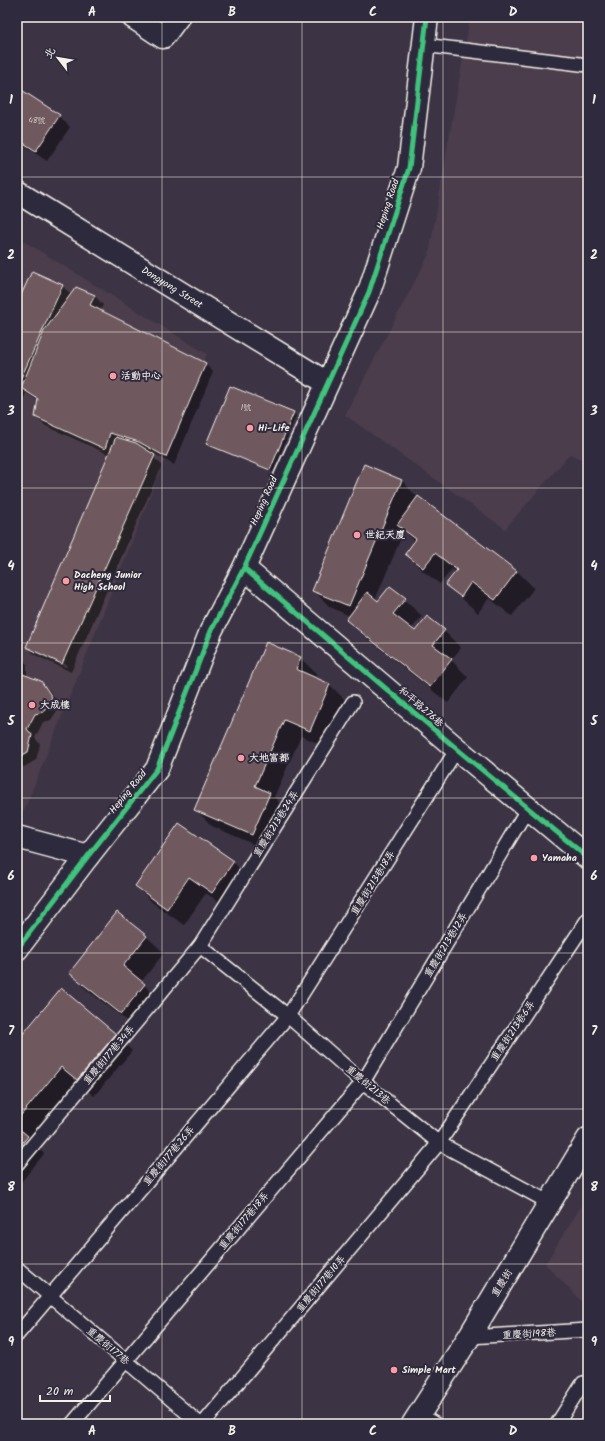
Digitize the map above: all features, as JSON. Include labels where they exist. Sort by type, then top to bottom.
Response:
[{"type":"street","points":[[133,17],[163,37],[178,17]]},
{"type":"street","name":"Heping Road","points":[[17,949],[88,856],[158,769],[211,631],[244,568],[368,292],[409,168],[427,17]]},
{"type":"street","name":"Dongyong Street","points":[[17,192],[327,383]]},
{"type":"street","name":"和平路276巷","points":[[244,568],[457,750],[588,858]]},
{"type":"street","points":[[17,837],[88,856]]},
{"type":"street","name":"重慶街","points":[[423,1421],[469,1337],[588,1139]]},
{"type":"lane","points":[[423,45],[588,65]]},
{"type":"lane","name":"重慶街213巷24弄","points":[[200,946],[352,702]]},
{"type":"lane","name":"重慶街213巷18弄","points":[[288,1016],[457,750]]},
{"type":"lane","name":"重慶街213巷12弄","points":[[363,1082],[528,808]]},
{"type":"lane","name":"重慶街213巷6弄","points":[[439,1143],[588,919]]},
{"type":"lane","name":"重慶街213巷","points":[[200,946],[288,1016],[363,1082],[439,1143],[550,1203]]},
{"type":"lane","name":"重慶街177巷34弄","points":[[17,1164],[200,946]]},
{"type":"lane","name":"重慶街177巷26弄","points":[[17,1335],[288,1016]]},
{"type":"lane","name":"重慶街177巷18弄","points":[[72,1424],[363,1082]]},
{"type":"lane","name":"重慶街177巷10弄","points":[[202,1424],[439,1143]]},
{"type":"lane","name":"重慶街177巷","points":[[17,1268],[202,1424]]},
{"type":"lane","name":"重慶街198巷","points":[[469,1337],[588,1330]]},
{"type":"lane","points":[[557,1424],[583,1383]]},
{"type":"shaded area","points":[[470,17],[588,17],[588,463],[570,454],[505,529],[345,415],[429,254]]},
{"type":"shaded area","name":"Dacheng Junior High School","points":[[17,237],[207,354],[24,811],[17,809]]},
{"type":"shaded area","points":[[588,1195],[588,1304],[586,1306],[545,1264]]},
{"type":"building","points":[[17,87],[60,115],[36,151],[17,139]]},
{"type":"building","points":[[32,271],[63,285],[17,387],[17,304]]},
{"type":"building","name":"活動中心","points":[[76,287],[95,295],[90,305],[206,363],[166,457],[139,442],[110,433],[105,449],[35,417],[38,399],[21,388],[44,331]]},
{"type":"building","name":"Hi-Life","points":[[230,386],[294,412],[270,470],[206,444]]},
{"type":"building","points":[[116,437],[136,443],[155,455],[62,664],[26,647]]},
{"type":"building","name":"世紀天廈","points":[[364,464],[402,480],[349,606],[312,591]]},
{"type":"building","name":"世紀天廈","points":[[418,496],[517,571],[495,600],[471,582],[461,597],[445,585],[457,570],[435,553],[423,568],[405,554],[416,539],[397,525]]},
{"type":"building","points":[[390,586],[406,598],[393,614],[415,631],[427,616],[445,630],[433,645],[452,659],[430,687],[346,620],[367,592],[378,601]]},
{"type":"building","name":"大地富都","points":[[266,642],[301,657],[296,669],[330,684],[310,731],[284,720],[255,786],[270,793],[252,835],[194,810]]},
{"type":"building","name":"大成樓","points":[[17,654],[19,655],[20,673],[41,681],[52,697],[43,712],[35,714],[27,729],[32,735],[28,752],[17,758]]},
{"type":"building","points":[[179,823],[234,861],[212,893],[189,877],[167,909],[135,886]]},
{"type":"building","points":[[117,912],[147,936],[123,966],[145,984],[121,1014],[69,973]]},
{"type":"building","points":[[61,988],[116,1034],[77,1080],[61,1067],[17,1120],[17,1041]]},
{"type":"building","points":[[17,1127],[28,1136],[17,1150]]},
{"type":"cycle path","points":[[17,949],[157,769],[211,631],[244,568],[369,292],[409,168],[427,17]]},
{"type":"cycle path","points":[[244,568],[588,858]]},
{"type":"place","name":"活動中心","points":[[113,376]]},
{"type":"place","name":"Hi-Life","points":[[250,428]]},
{"type":"place","name":"世紀天廈","points":[[357,535]]},
{"type":"place","name":"Dacheng Junior High School","points":[[66,581]]},
{"type":"place","name":"大成樓","points":[[32,705]]},
{"type":"place","name":"大地富都","points":[[241,758]]},
{"type":"place","name":"Yamaha","points":[[534,858]]},
{"type":"place","name":"Simple Mart","points":[[394,1370]]}]
